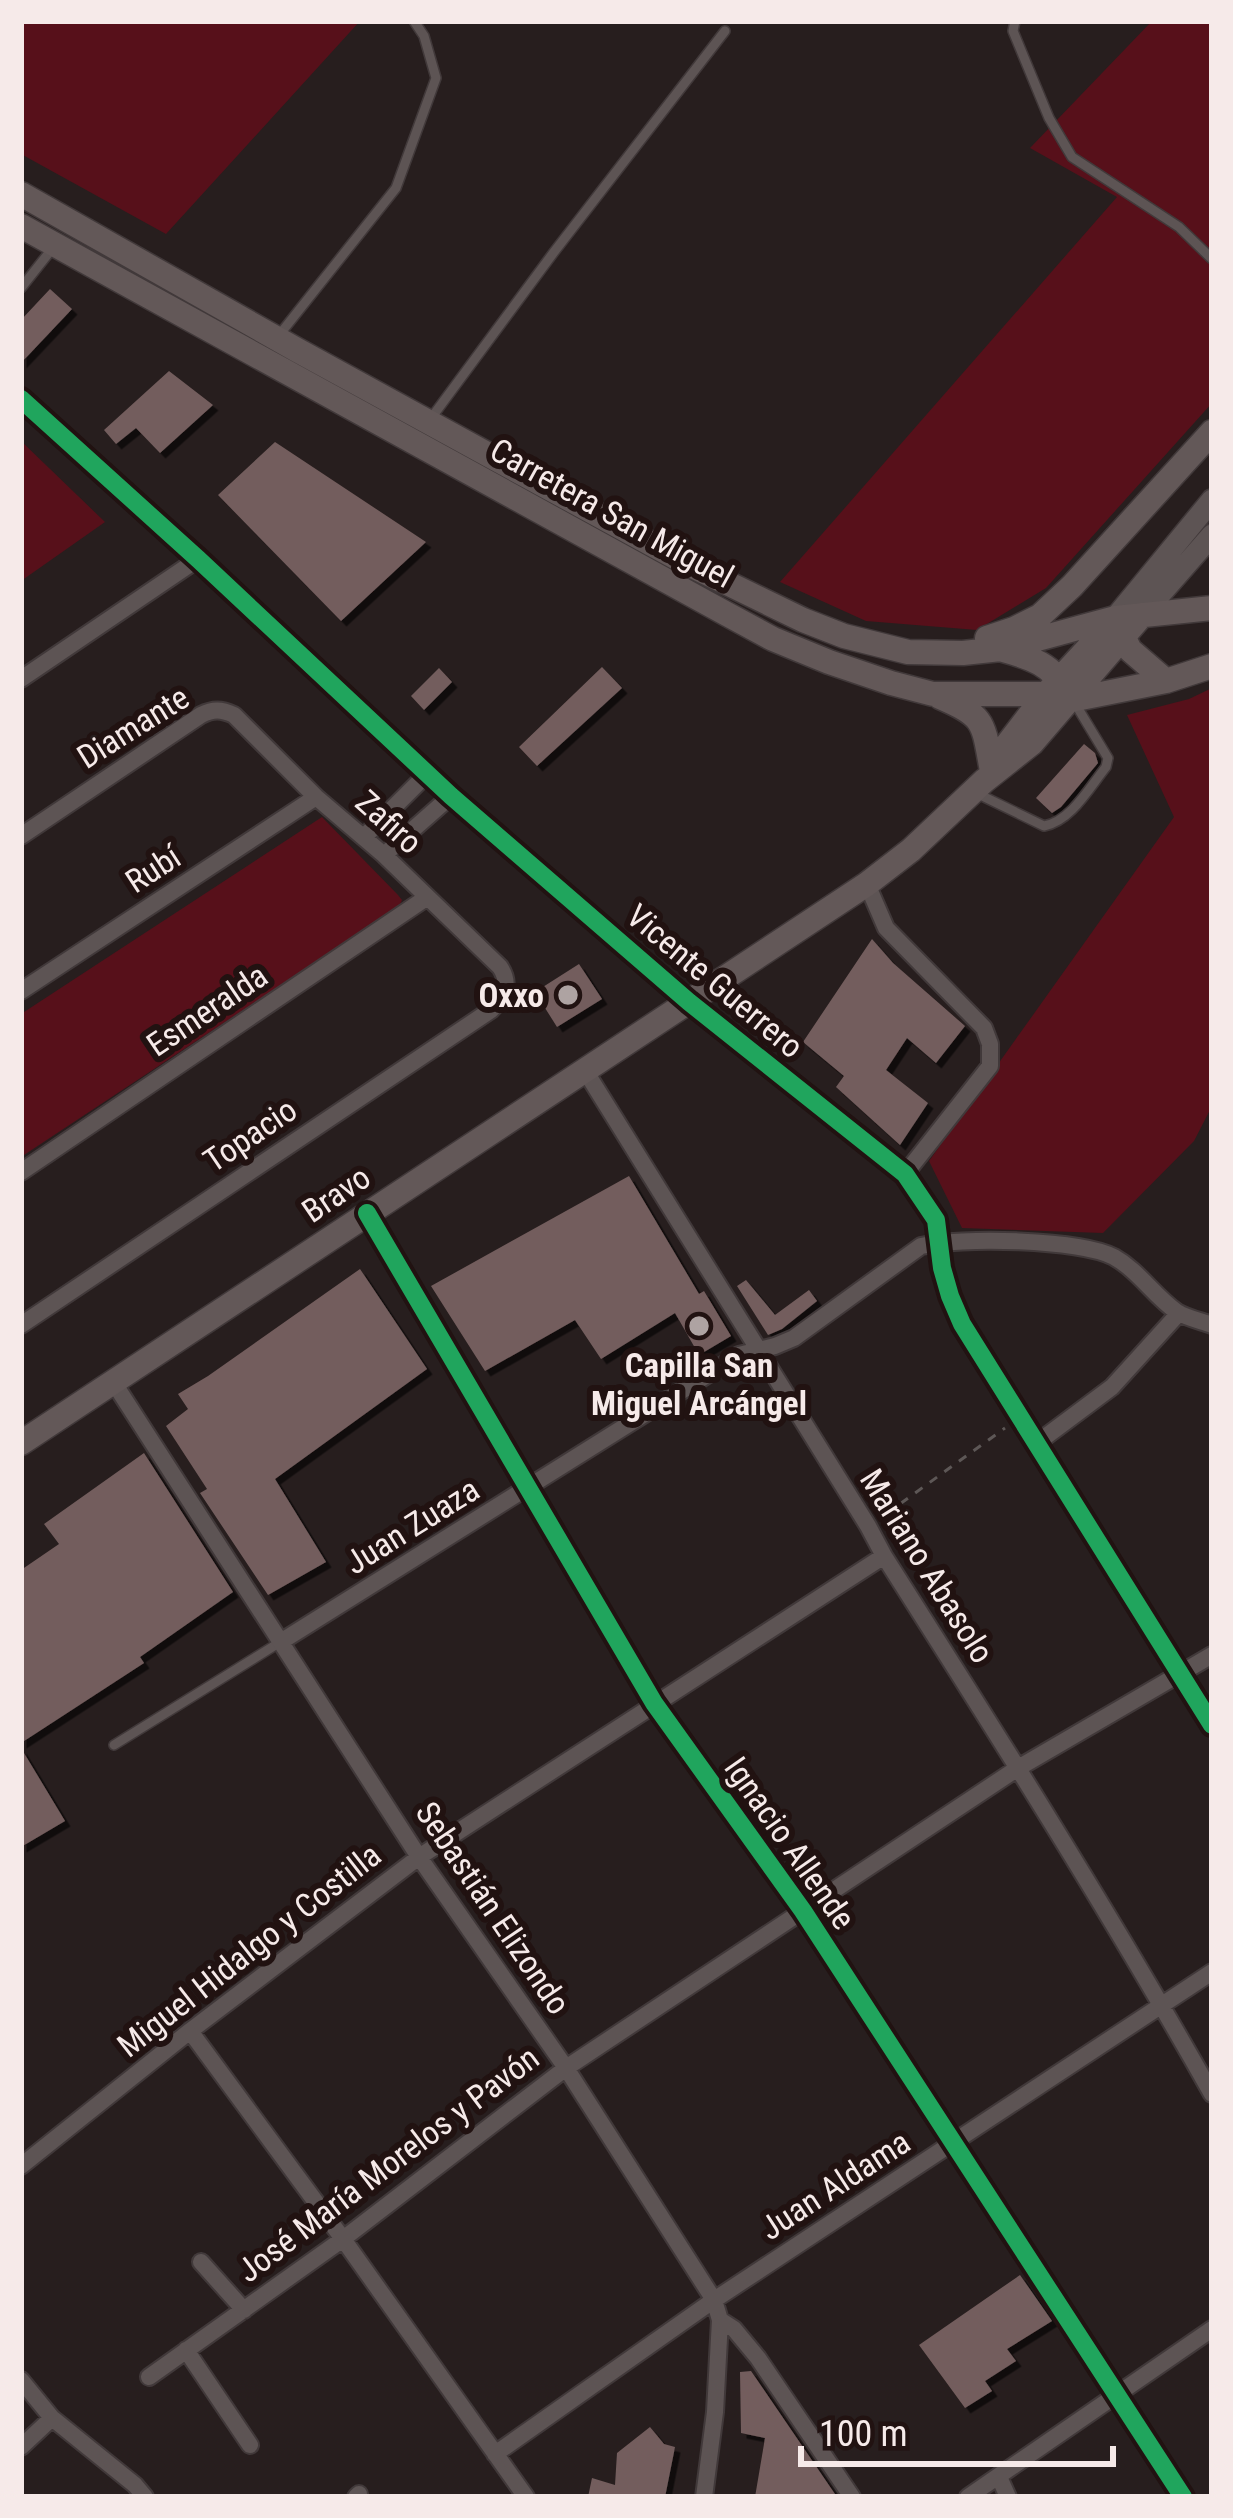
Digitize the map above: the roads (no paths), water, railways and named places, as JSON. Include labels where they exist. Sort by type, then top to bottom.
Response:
[{"type":"main road","name":"Carretera San Miguel","points":[[21,194],[707,573],[844,636],[908,652],[963,653],[1118,627],[1142,615],[1212,608]]},
{"type":"main road","name":"Carretera San Miguel","points":[[21,226],[773,638],[850,669],[933,694],[1063,696],[1166,681],[1212,667]]},
{"type":"main road","points":[[908,652],[972,643],[1040,616],[1212,432]]},
{"type":"main road","points":[[983,780],[1063,696],[1118,627],[1130,650],[1166,681]]},
{"type":"main road","points":[[1001,649],[1031,658],[1063,696]]},
{"type":"main road","points":[[933,694],[970,710],[984,730],[983,780]]},
{"type":"main road","points":[[983,780],[1032,743],[1063,696]]},
{"type":"main road","name":"Bravo","points":[[21,1443],[867,884],[911,850],[983,780]]},
{"type":"street","name":"Vicente Guerrero","points":[[21,400],[451,796],[689,1002],[905,1174],[936,1220],[943,1268],[962,1324],[1212,1725]]},
{"type":"street","points":[[1118,627],[1212,500]]},
{"type":"street","points":[[1142,615],[1212,535]]},
{"type":"street","points":[[21,679],[198,559]]},
{"type":"street","name":"Zafiro","points":[[218,710],[234,715],[500,967],[507,977],[506,990]]},
{"type":"street","name":"Diamante","points":[[21,836],[201,716],[218,710]]},
{"type":"street","points":[[364,837],[427,774]]},
{"type":"street","points":[[384,855],[451,796]]},
{"type":"street","name":"Rubí","points":[[21,991],[316,797]]},
{"type":"street","points":[[867,884],[886,928],[984,1028],[990,1043],[990,1066],[905,1174]]},
{"type":"street","name":"Esmeralda","points":[[21,1172],[426,898]]},
{"type":"street","name":"Topacio","points":[[21,1325],[491,1010],[506,990]]},
{"type":"street","name":"Mariano Abasolo","points":[[586,1072],[1018,1768],[1212,2094]]},
{"type":"street","name":"Ignacio Allende","points":[[367,1213],[654,1702],[803,1911],[1183,2497]]},
{"type":"street","points":[[941,1241],[1054,1243],[1112,1256],[1179,1313],[1212,1325]]},
{"type":"street","name":"Juan Zuaza","points":[[282,1641],[739,1355],[794,1338],[921,1246],[941,1241]]},
{"type":"street","points":[[1037,1443],[1112,1387],[1179,1313]]},
{"type":"street","name":"Sebastián Elizondo","points":[[114,1383],[419,1857],[566,2068],[714,2300],[720,2320],[704,2497]]},
{"type":"street","name":"Miguel Hidalgo y Costilla","points":[[21,2167],[419,1857],[884,1556]]},
{"type":"street","name":"José María Morelos y Pavón","points":[[149,2377],[343,2239],[566,2068],[1018,1768],[1212,1655]]},
{"type":"street","name":"Juan Aldama","points":[[495,2454],[714,2300],[1212,1972]]},
{"type":"street","points":[[190,2032],[526,2497]]},
{"type":"street","points":[[201,2262],[244,2309]]},
{"type":"street","points":[[720,2320],[758,2358],[852,2497]]},
{"type":"street","points":[[968,2497],[1212,2330]]},
{"type":"street","points":[[186,2350],[250,2445]]},
{"type":"street","points":[[21,2380],[52,2418],[145,2497]]},
{"type":"street","points":[[21,2446],[52,2418]]},
{"type":"street","points":[[999,2477],[1007,2497]]},
{"type":"lane","points":[[276,338],[396,188],[436,78],[424,36],[414,21]]},
{"type":"lane","points":[[1015,21],[1012,32],[1072,158],[1178,227],[1212,259]]},
{"type":"lane","points":[[429,421],[725,31]]},
{"type":"lane","points":[[21,288],[55,244]]},
{"type":"lane","points":[[983,780],[1044,826],[1064,818],[1106,767],[1108,758],[1063,696]]},
{"type":"lane","points":[[114,1745],[282,1641]]},
{"type":"place","name":"Oxxo","points":[[568,995]]},
{"type":"place","name":"Capilla San Miguel Arcángel","points":[[699,1326]]}]
